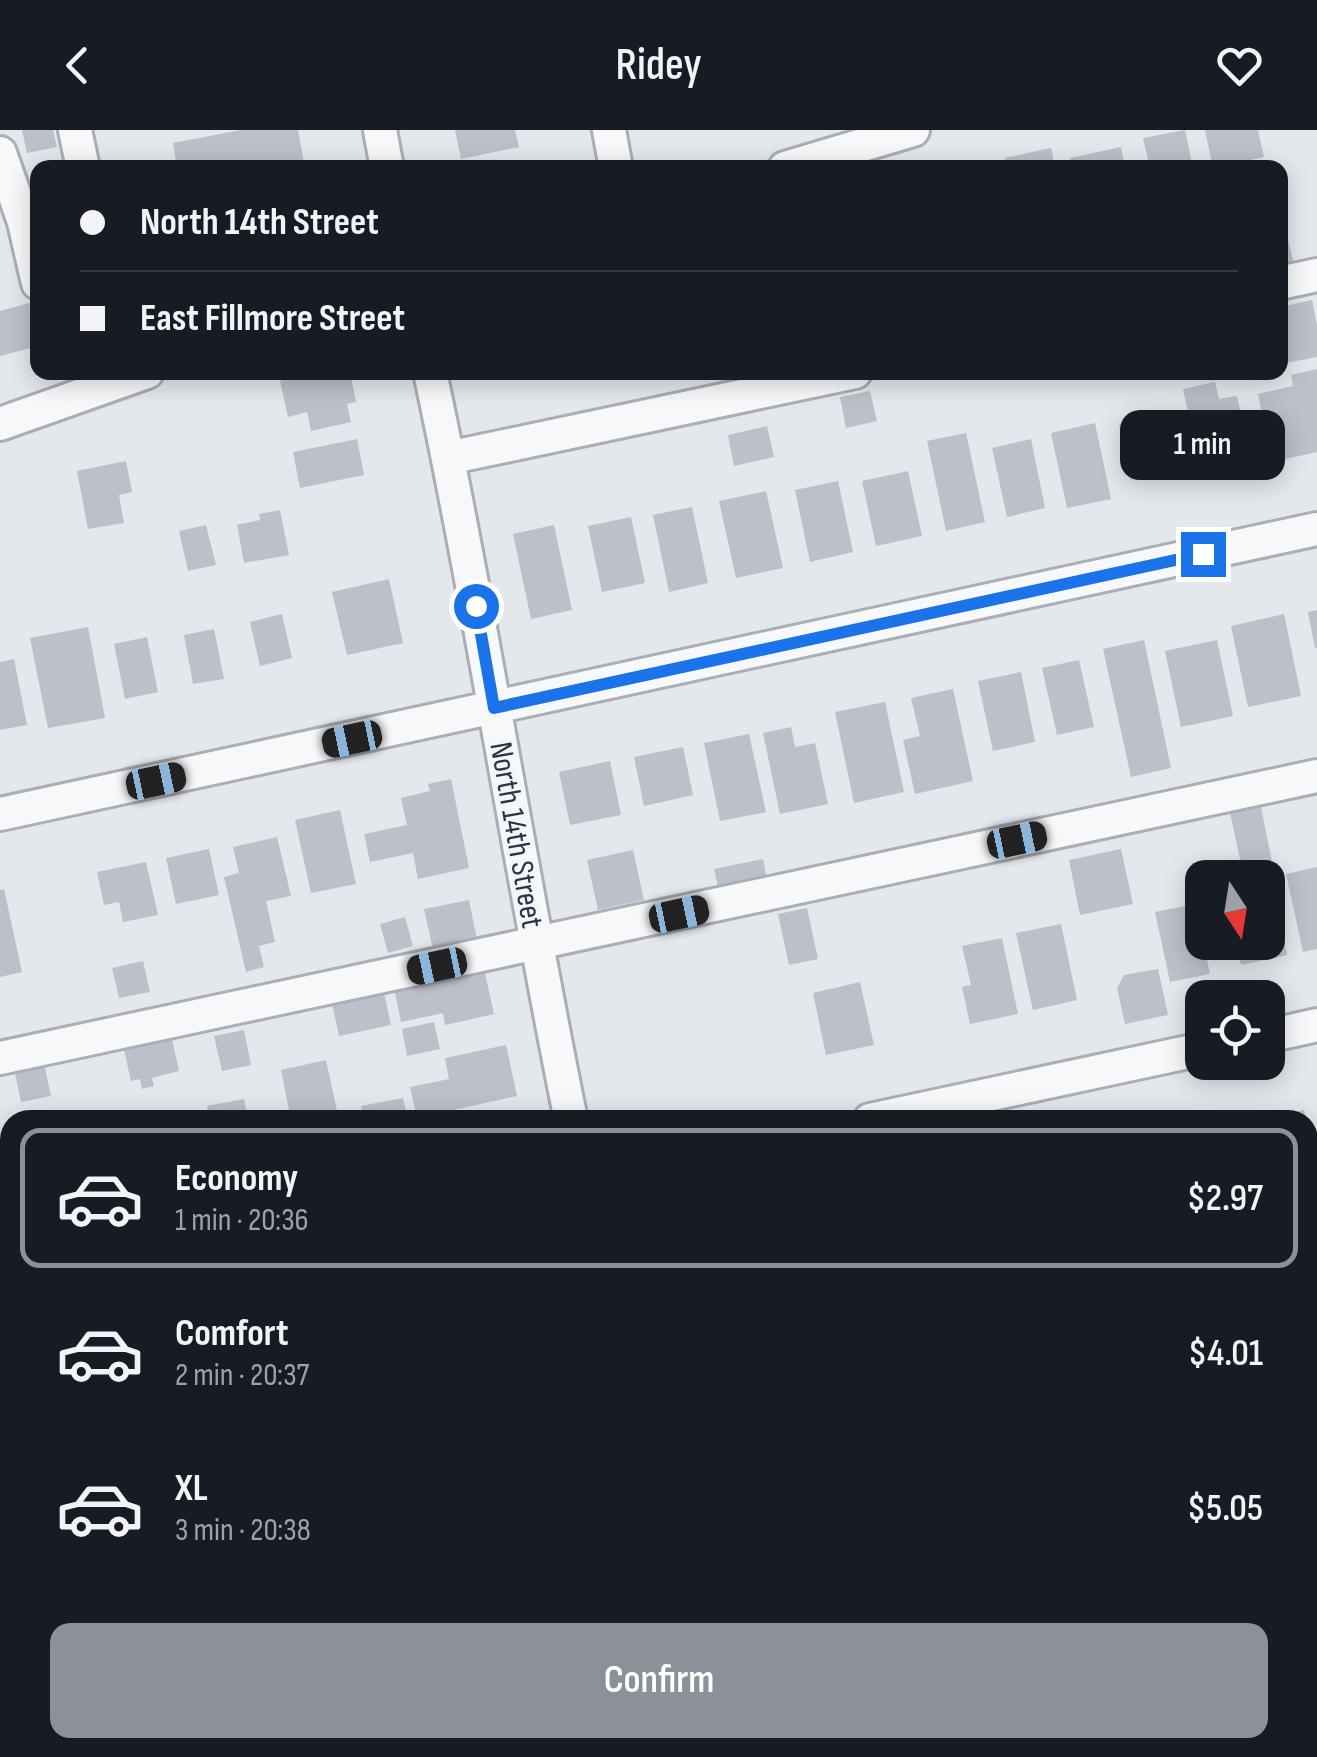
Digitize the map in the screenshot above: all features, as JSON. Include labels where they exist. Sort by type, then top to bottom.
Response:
[{"type":"street","points":[[75,130],[81,160]]},
{"type":"street","points":[[380,130],[386,160]]},
{"type":"street","points":[[609,130],[615,160]]},
{"type":"street","points":[[804,160],[853,139],[913,130]]},
{"type":"street","points":[[0,153],[30,248]]},
{"type":"street","points":[[1288,281],[1317,275]]},
{"type":"street","points":[[0,424],[60,387],[103,380]]},
{"type":"street","name":"North 14th Street","points":[[432,380],[569,1110]]},
{"type":"street","points":[[448,458],[817,380]]},
{"type":"street","points":[[0,814],[1317,529]]},
{"type":"street","points":[[0,1058],[1317,776]]},
{"type":"street","points":[[1285,1032],[1317,1025]]},
{"type":"street","points":[[917,1110],[1185,1054]]},
{"type":"building","points":[[22,130],[53,130],[57,147],[27,153]]},
{"type":"building","points":[[241,130],[298,130],[303,160],[176,160],[173,143]]},
{"type":"building","points":[[455,130],[515,130],[519,147],[461,159]]},
{"type":"building","points":[[1185,130],[1191,160],[1148,160],[1143,138]]},
{"type":"building","points":[[1205,130],[1258,130],[1264,157],[1211,160]]},
{"type":"building","points":[[1121,147],[1123,160],[1070,160]]},
{"type":"building","points":[[1051,148],[1053,160],[1005,160]]},
{"type":"building","points":[[1288,240],[1294,264],[1288,265]]},
{"type":"building","points":[[1312,300],[1317,357],[1288,362],[1288,305]]},
{"type":"building","points":[[29,303],[30,348],[0,356],[0,311]]},
{"type":"building","points":[[1317,369],[1317,452],[1272,462],[1258,394],[1293,386],[1291,375]]},
{"type":"building","points":[[352,380],[356,402],[347,404],[351,422],[311,431],[307,412],[288,417],[280,381]]},
{"type":"building","points":[[1215,382],[1219,399],[1237,396],[1252,466],[1202,476],[1183,389]]},
{"type":"building","points":[[870,391],[877,421],[846,428],[840,397]]},
{"type":"building","points":[[1170,414],[1177,443],[1190,440],[1195,466],[1131,480],[1119,425]]},
{"type":"building","points":[[1095,423],[1111,499],[1067,508],[1051,433]]},
{"type":"building","points":[[767,426],[774,457],[734,466],[728,435]]},
{"type":"building","points":[[966,433],[985,522],[946,531],[927,441]]},
{"type":"building","points":[[357,439],[364,475],[300,488],[293,452]]},
{"type":"building","points":[[1031,439],[1045,508],[1007,517],[992,448]]},
{"type":"building","points":[[126,461],[132,492],[119,495],[124,523],[88,529],[77,471]]},
{"type":"building","points":[[908,471],[922,536],[876,546],[862,481]]},
{"type":"building","points":[[838,481],[853,552],[810,562],[795,490]]},
{"type":"building","points":[[766,491],[783,568],[736,578],[719,501]]},
{"type":"building","points":[[692,507],[708,583],[669,592],[653,515]]},
{"type":"building","points":[[280,510],[289,555],[244,563],[237,525],[260,520],[259,514]]},
{"type":"building","points":[[631,517],[645,583],[602,592],[588,526]]},
{"type":"building","points":[[206,525],[216,565],[188,571],[179,531]]},
{"type":"building","points":[[554,525],[572,610],[531,619],[513,534]]},
{"type":"building","points":[[389,579],[403,643],[347,655],[332,592]]},
{"type":"building","points":[[1317,610],[1317,648],[1315,648],[1308,612]]},
{"type":"building","points":[[282,614],[292,658],[260,666],[250,622]]},
{"type":"building","points":[[1284,614],[1301,696],[1248,707],[1231,626]]},
{"type":"building","points":[[88,627],[105,718],[48,728],[30,638]]},
{"type":"building","points":[[214,629],[224,679],[193,684],[184,635]]},
{"type":"building","points":[[147,637],[158,692],[125,699],[114,644]]},
{"type":"building","points":[[1144,640],[1171,768],[1131,777],[1103,649]]},
{"type":"building","points":[[1217,640],[1233,716],[1181,727],[1165,651]]},
{"type":"building","points":[[14,659],[27,725],[0,730],[0,662]]},
{"type":"building","points":[[1079,660],[1094,727],[1057,735],[1042,668]]},
{"type":"building","points":[[1021,672],[1035,742],[993,751],[978,681]]},
{"type":"building","points":[[953,689],[973,781],[915,794],[903,740],[920,736],[911,698]]},
{"type":"building","points":[[885,702],[904,792],[854,803],[835,712]]},
{"type":"building","points":[[791,727],[795,747],[815,743],[828,804],[780,814],[763,733]]},
{"type":"building","points":[[749,734],[766,812],[720,821],[704,743]]},
{"type":"building","points":[[683,747],[693,795],[644,806],[634,757]]},
{"type":"building","points":[[610,761],[621,815],[570,825],[559,772]]},
{"type":"building","points":[[451,779],[469,868],[418,879],[413,853],[370,862],[364,834],[407,825],[401,798],[430,791],[428,784]]},
{"type":"building","points":[[1261,807],[1272,860],[1240,860],[1230,813]]},
{"type":"building","points":[[340,810],[356,884],[311,893],[295,820]]},
{"type":"building","points":[[277,837],[291,896],[266,901],[275,942],[259,946],[264,967],[246,972],[224,877],[239,873],[233,847]]},
{"type":"building","points":[[209,849],[219,895],[176,904],[166,858]]},
{"type":"building","points":[[1121,849],[1133,904],[1080,915],[1069,860]]},
{"type":"building","points":[[633,850],[644,900],[598,910],[587,860]]},
{"type":"building","points":[[763,859],[768,886],[720,896],[714,869]]},
{"type":"building","points":[[146,862],[158,915],[123,922],[119,902],[104,905],[97,872]]},
{"type":"building","points":[[1317,867],[1317,949],[1303,952],[1286,874]]},
{"type":"building","points":[[4,889],[22,972],[0,977],[0,890]]},
{"type":"building","points":[[469,900],[477,940],[433,949],[424,909]]},
{"type":"building","points":[[1185,906],[1185,960],[1207,960],[1210,974],[1170,982],[1155,912]]},
{"type":"building","points":[[807,908],[818,959],[789,965],[778,914]]},
{"type":"building","points":[[405,917],[413,946],[388,953],[380,924]]},
{"type":"building","points":[[1061,924],[1077,1000],[1033,1010],[1016,933]]},
{"type":"building","points":[[1002,938],[1018,1014],[970,1024],[962,987],[971,985],[962,946]]},
{"type":"building","points":[[143,961],[150,992],[119,998],[112,968]]},
{"type":"building","points":[[484,969],[494,1014],[445,1025],[443,1013],[401,1022],[394,988]]},
{"type":"building","points":[[1158,969],[1168,1015],[1125,1024],[1117,988],[1124,975]]},
{"type":"building","points":[[860,982],[874,1045],[826,1055],[813,993]]},
{"type":"building","points":[[383,988],[391,1025],[339,1036],[331,999]]},
{"type":"building","points":[[434,1022],[440,1049],[407,1056],[402,1029]]},
{"type":"building","points":[[244,1030],[251,1065],[222,1071],[214,1036]]},
{"type":"building","points":[[172,1039],[179,1071],[152,1078],[154,1086],[142,1089],[140,1079],[131,1081],[124,1050]]},
{"type":"building","points":[[506,1045],[517,1096],[453,1110],[415,1110],[410,1087],[449,1079],[445,1058]]},
{"type":"building","points":[[326,1060],[337,1110],[289,1110],[281,1070]]},
{"type":"building","points":[[44,1063],[51,1096],[21,1102],[14,1069]]},
{"type":"building","points":[[403,1098],[406,1110],[362,1110],[361,1106]]},
{"type":"building","points":[[244,1099],[246,1110],[208,1110],[207,1106]]},
{"type":"route","points":[[476,606],[494,708],[1203,554]]}]
